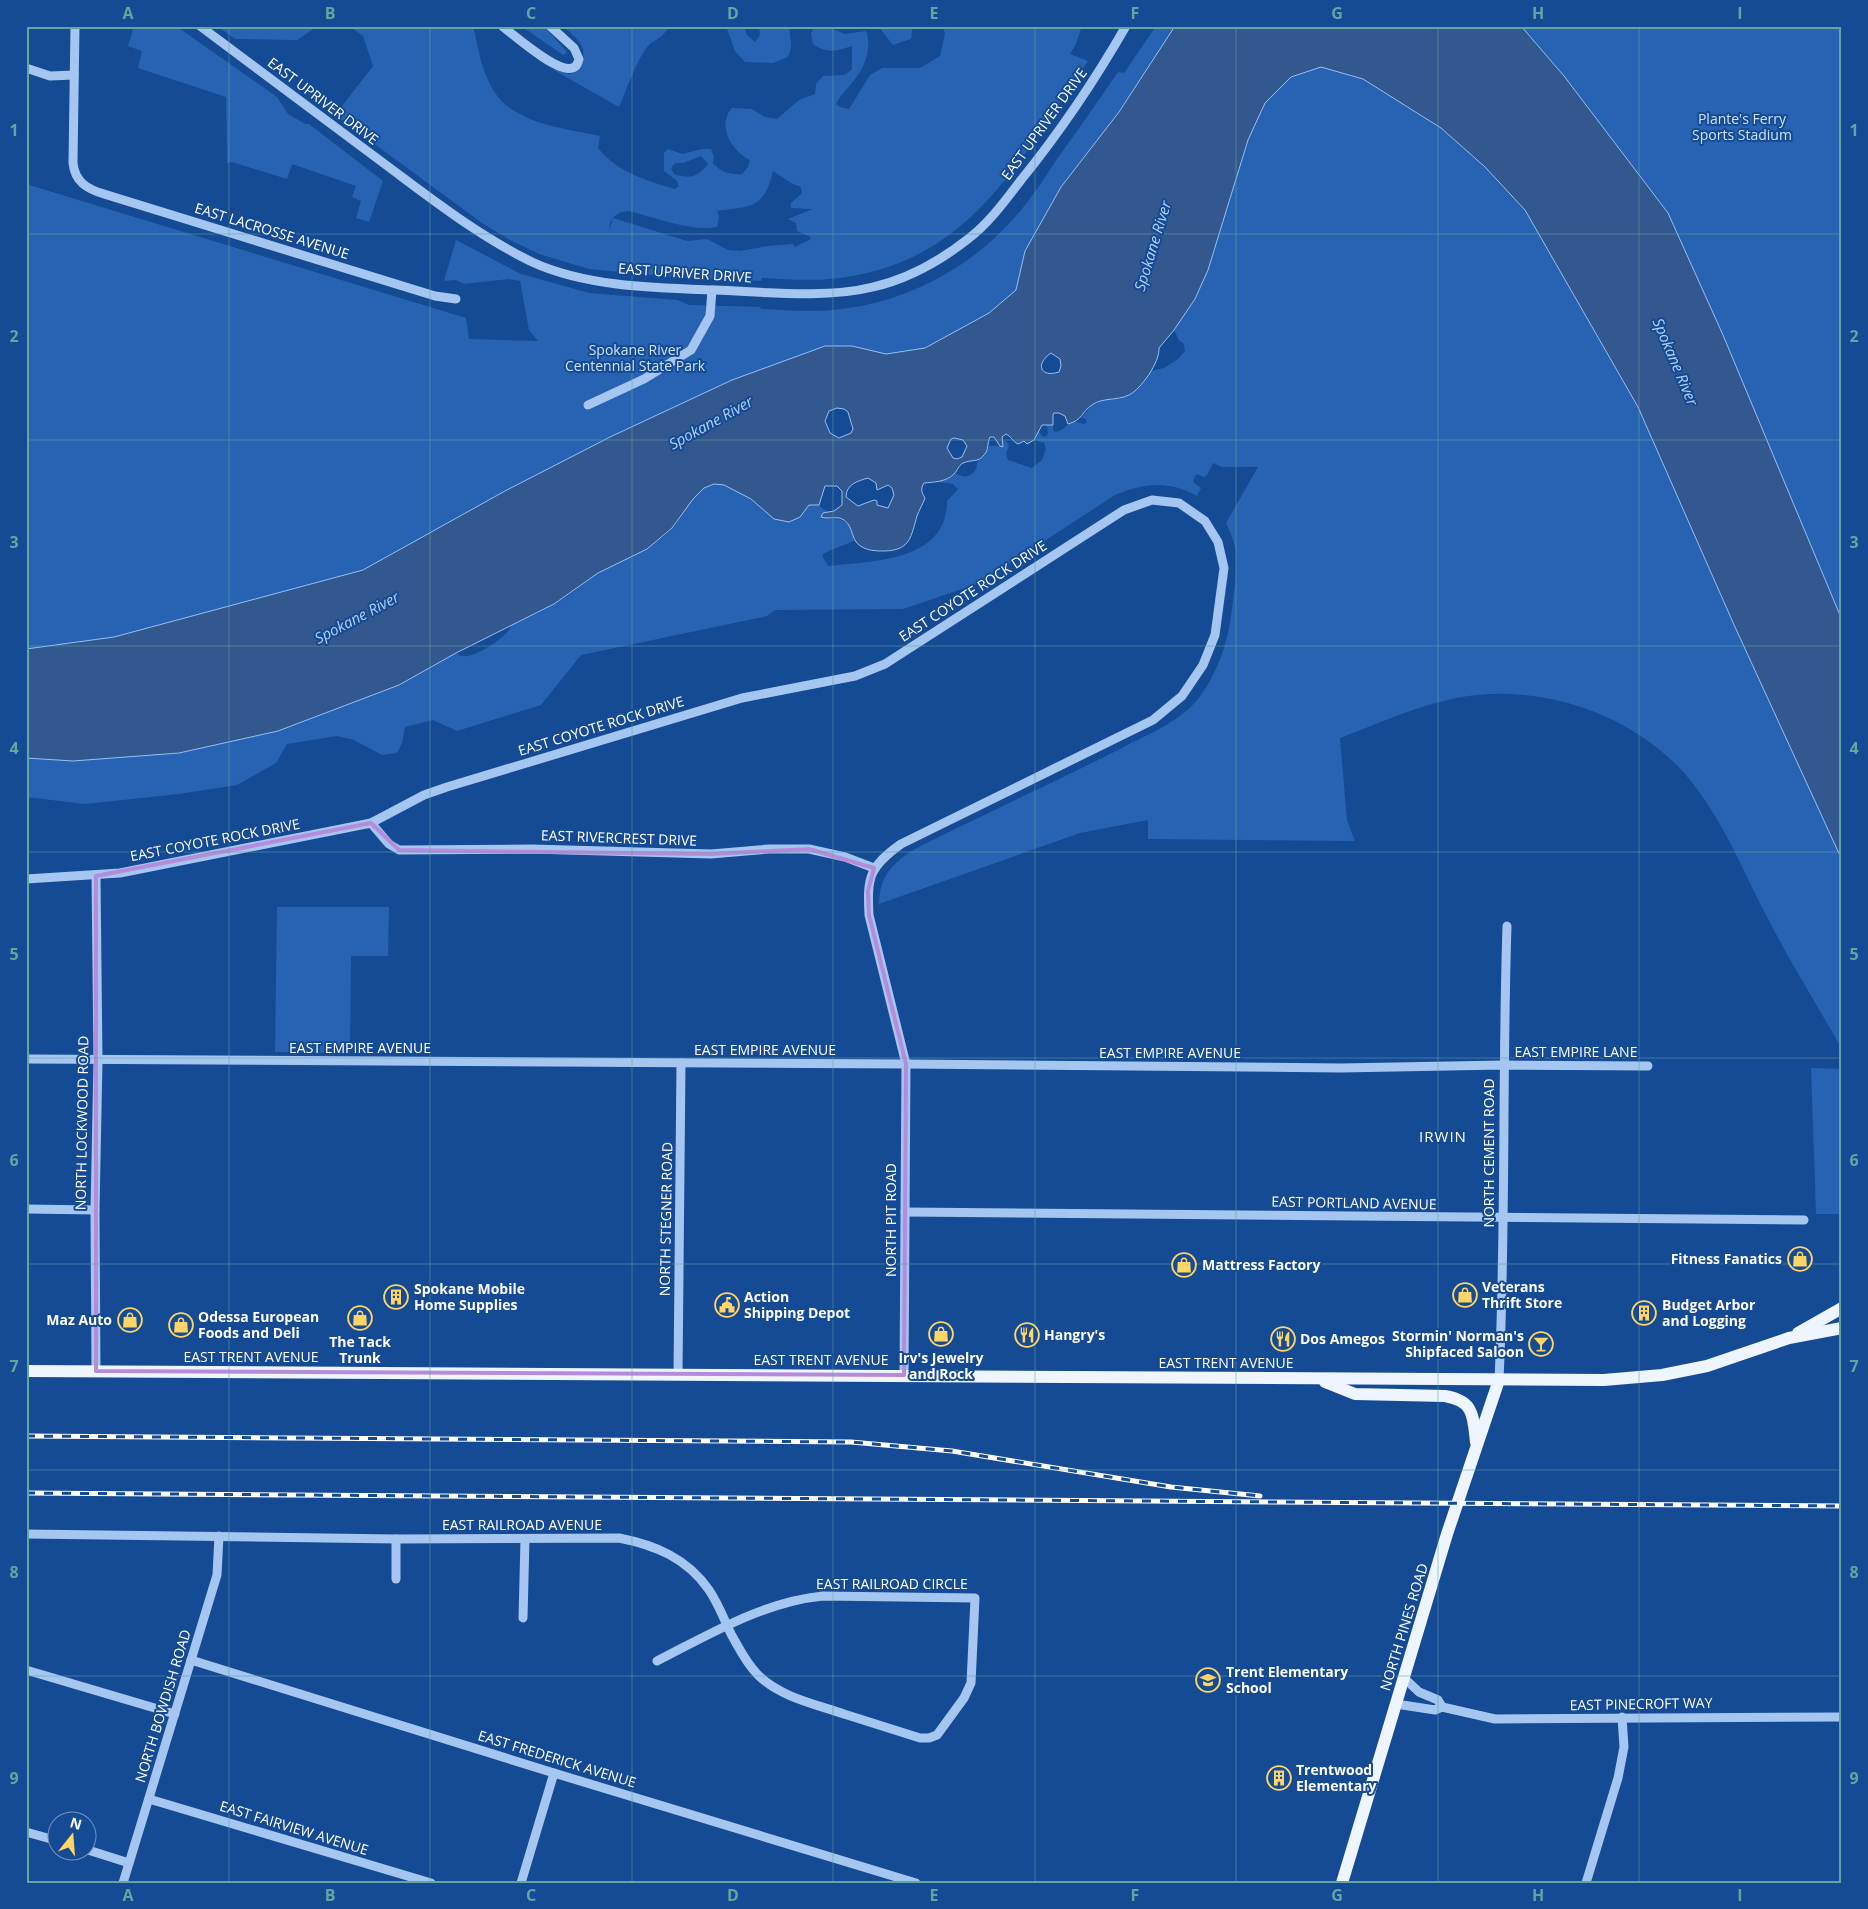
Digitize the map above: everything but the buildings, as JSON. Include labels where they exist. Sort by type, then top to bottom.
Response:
[{"type":"main road","name":"EAST TRENT AVENUE","points":[[1790,1338],[1842,1308]]},
{"type":"main road","name":"EAST TRENT AVENUE","points":[[26,1371],[1610,1380],[1707,1366],[1790,1338],[1842,1328]]},
{"type":"main road","points":[[1318,1379],[1355,1394],[1458,1398],[1468,1405],[1473,1416],[1476,1445]]},
{"type":"main road","name":"NORTH PINES ROAD","points":[[1342,1883],[1476,1445],[1498,1380]]},
{"type":"street","points":[[26,68],[50,76],[74,75],[75,26]]},
{"type":"street","name":"EAST UPRIVER DRIVE","points":[[200,26],[474,230],[535,263],[564,273],[599,281],[712,290],[823,294],[851,292],[902,278],[948,254],[970,237],[997,210],[1038,158],[1097,75],[1126,26]]},
{"type":"street","points":[[502,26],[545,57],[565,68],[576,66],[579,59],[574,48],[550,26]]},
{"type":"street","name":"EAST LACROSSE AVENUE","points":[[74,75],[75,174],[82,184],[91,190],[435,296],[456,299]]},
{"type":"street","points":[[588,405],[644,379],[691,350],[710,316],[712,290]]},
{"type":"street","name":"EAST COYOTE ROCK DRIVE","points":[[26,879],[120,873],[371,823],[424,795],[447,787],[742,698],[770,691],[855,676],[885,664],[1124,510],[1152,500],[1179,503],[1205,521],[1218,542],[1224,568],[1215,635],[1203,665],[1182,696],[1153,720],[901,844],[886,854],[874,868]]},
{"type":"street","name":"EAST RIVERCREST DRIVE","points":[[371,823],[389,844],[399,850],[532,849],[711,854],[809,849],[845,857],[874,868]]},
{"type":"street","points":[[874,868],[868,891],[869,915],[906,1064]]},
{"type":"street","name":"NORTH LOCKWOOD ROAD","points":[[96,876],[98,1060],[95,1210],[96,1371]]},
{"type":"street","name":"NORTH CEMENT ROAD","points":[[1498,1380],[1503,1218],[1503,1065],[1507,926]]},
{"type":"street","name":"EAST EMPIRE AVENUE","points":[[26,1059],[1341,1068],[1503,1065]]},
{"type":"street","name":"NORTH STEGNER ROAD","points":[[678,1375],[682,1063]]},
{"type":"street","name":"NORTH PIT ROAD","points":[[904,1375],[906,1064]]},
{"type":"street","name":"EAST EMPIRE LANE","points":[[1503,1065],[1648,1066]]},
{"type":"street","points":[[26,1209],[95,1210]]},
{"type":"street","name":"EAST PORTLAND AVENUE","points":[[905,1212],[1804,1220]]},
{"type":"street","name":"EAST RAILROAD AVENUE","points":[[26,1534],[396,1539],[619,1538],[644,1543],[666,1552],[687,1566],[709,1590],[744,1658],[758,1676],[779,1690],[802,1700],[920,1738],[929,1738],[937,1735]]},
{"type":"street","name":"NORTH BOWDISH ROAD","points":[[123,1883],[217,1575],[219,1536]]},
{"type":"street","points":[[396,1539],[396,1580]]},
{"type":"street","points":[[524,1618],[525,1539]]},
{"type":"street","name":"EAST RAILROAD CIRCLE","points":[[727,1626],[768,1608],[803,1598],[823,1596],[975,1598],[971,1683],[964,1698],[937,1735]]},
{"type":"street","points":[[657,1661],[727,1626]]},
{"type":"street","name":"EAST FREDERICK AVENUE","points":[[191,1660],[916,1883]]},
{"type":"street","points":[[26,1670],[175,1714]]},
{"type":"street","name":"EAST PINECROFT WAY","points":[[1404,1678],[1419,1692],[1438,1700],[1442,1707]]},
{"type":"street","name":"EAST PINECROFT WAY","points":[[1396,1704],[1435,1710],[1442,1707],[1495,1719],[1842,1717]]},
{"type":"street","points":[[1586,1883],[1618,1778],[1624,1747],[1622,1717]]},
{"type":"street","points":[[521,1883],[554,1773]]},
{"type":"street","name":"EAST FAIRVIEW AVENUE","points":[[149,1799],[431,1883]]},
{"type":"street","points":[[26,1832],[48,1838]]},
{"type":"street","points":[[98,1853],[129,1863]]},
{"type":"highlighted area","points":[[371,823],[399,850],[711,854],[809,849],[874,868],[868,891],[869,915],[906,1064],[904,1375],[96,1371],[96,876]]},
{"type":"green space","points":[[134,26],[176,26],[277,97],[288,114],[305,124],[309,124],[383,181],[369,222],[356,218],[361,201],[352,197],[356,186],[292,164],[287,179],[232,162],[227,163],[226,97],[138,68],[142,51],[128,46]]},
{"type":"green space","points":[[217,26],[318,26],[297,40],[235,39]]},
{"type":"green space","points":[[349,26],[473,26],[480,57],[491,86],[500,99],[511,109],[554,127],[600,136],[598,148],[614,163],[643,179],[675,189],[679,186],[676,180],[664,171],[664,153],[668,149],[682,154],[702,149],[711,149],[714,157],[713,163],[719,169],[734,174],[742,174],[748,167],[750,160],[737,151],[728,137],[726,122],[727,115],[732,108],[752,109],[765,117],[777,119],[799,100],[815,94],[816,84],[823,76],[845,75],[852,69],[852,46],[832,51],[818,47],[813,44],[811,33],[815,26],[825,26],[845,34],[866,31],[868,49],[865,62],[859,74],[836,104],[849,109],[870,75],[882,68],[920,68],[940,56],[945,33],[942,26],[1082,26],[1070,54],[1088,61],[1012,171],[985,203],[954,231],[919,254],[878,270],[830,279],[762,278],[761,281],[674,277],[589,269],[539,254],[510,240],[482,223],[335,115],[373,66],[363,36]],"holes":[[[701,156],[708,164],[697,175],[689,177],[674,174],[671,168],[675,163],[683,163]],[[773,171],[801,187],[802,193],[790,204],[791,208],[813,209],[788,219],[796,223],[797,231],[809,236],[811,239],[795,247],[793,244],[740,251],[728,250],[707,239],[687,241],[613,218],[620,213],[628,211],[691,227],[717,227],[719,216],[717,211],[748,206],[761,199]]]},
{"type":"green space","points":[[521,26],[544,26],[567,52],[563,55]]},
{"type":"green space","points":[[563,26],[668,26],[665,32],[645,50],[632,74],[619,107],[552,69],[570,74],[581,68],[584,54],[581,44]]},
{"type":"green space","points":[[726,26],[744,26],[747,35],[755,42],[760,35],[759,26],[790,26],[791,47],[788,57],[773,63],[745,62],[735,51]]},
{"type":"green space","points":[[878,26],[913,26],[911,39],[893,45]]},
{"type":"green space","name":"Spokane River Centennial State Park","points":[[1156,26],[1175,26],[1119,112],[1061,187],[1025,251],[1016,290],[989,313],[925,348],[886,354],[852,346],[732,380],[610,437],[505,491],[363,570],[114,637],[26,649],[26,184],[466,318],[469,339],[538,341],[529,330],[520,281],[509,279],[464,284],[456,280],[444,281],[456,240],[521,274],[589,293],[677,300],[689,305],[760,307],[761,309],[797,311],[833,310],[859,306],[909,292],[955,268],[997,236],[1037,189],[1118,72],[1124,73]]},
{"type":"green space","name":"Plante's Ferry Sports Stadium","points":[[1521,26],[1842,26],[1842,620],[1723,335],[1668,213],[1564,76]]},
{"type":"green space","points":[[1321,67],[1363,79],[1441,128],[1485,167],[1525,210],[1638,407],[1735,627],[1842,860],[1842,1049],[1776,934],[1725,833],[1694,785],[1674,762],[1651,743],[1625,726],[1597,713],[1568,703],[1538,697],[1507,694],[1477,695],[1442,701],[1407,712],[1340,738],[1347,820],[1355,841],[1148,839],[1148,820],[1080,833],[879,904],[884,879],[893,866],[906,855],[930,841],[1152,733],[1181,715],[1198,699],[1217,667],[1225,644],[1230,620],[1235,586],[1236,556],[1234,541],[1226,523],[1258,467],[1222,467],[1213,463],[1204,477],[1196,474],[1193,482],[1201,488],[1197,496],[1166,485],[1146,486],[1115,495],[980,583],[903,609],[775,610],[767,616],[581,655],[541,705],[457,731],[433,720],[405,727],[402,743],[397,753],[382,755],[354,740],[337,736],[287,744],[276,763],[237,785],[179,794],[85,804],[26,797],[26,758],[179,753],[278,731],[399,685],[456,653],[463,656],[475,654],[498,641],[512,625],[553,605],[606,568],[655,543],[672,529],[696,495],[708,486],[723,485],[739,491],[774,519],[800,517],[809,505],[819,505],[830,512],[823,513],[828,519],[839,519],[847,523],[852,529],[855,540],[822,555],[828,566],[885,559],[921,547],[935,536],[944,521],[947,501],[958,489],[953,484],[938,482],[950,478],[956,473],[963,476],[970,475],[975,470],[977,462],[985,455],[989,446],[1002,446],[1003,440],[1009,446],[1006,454],[1008,460],[1032,468],[1042,460],[1046,449],[1044,443],[1034,440],[1039,431],[1045,437],[1048,434],[1047,425],[1053,425],[1053,430],[1056,432],[1073,422],[1084,424],[1087,422],[1085,418],[1081,418],[1091,406],[1106,399],[1119,399],[1138,388],[1151,371],[1164,368],[1178,359],[1185,351],[1184,344],[1179,340],[1174,330],[1195,299],[1208,270],[1248,140],[1265,103],[1291,77]]},
{"type":"green space","points":[[277,907],[389,907],[388,956],[351,956],[350,1053],[275,1052]]},
{"type":"green space","points":[[1811,1068],[1842,1069],[1842,1214],[1816,1214]]},
{"type":"water","name":"Spokane River","points":[[1175,26],[1521,26],[1564,76],[1668,213],[1723,335],[1842,620],[1842,860],[1735,627],[1638,407],[1525,210],[1485,167],[1441,128],[1363,79],[1321,67],[1291,77],[1265,103],[1248,140],[1208,270],[1195,299],[1159,348],[1153,367],[1139,387],[1124,397],[1096,403],[1088,408],[1077,420],[1068,424],[1065,416],[1054,413],[1053,425],[1042,425],[1034,440],[1027,444],[1024,441],[1018,444],[1006,434],[1002,437],[1003,447],[1000,446],[994,437],[990,437],[987,451],[982,457],[963,463],[947,479],[924,483],[922,491],[925,498],[911,536],[905,545],[900,548],[875,551],[865,548],[856,542],[848,523],[844,520],[821,517],[823,513],[834,511],[842,505],[842,491],[837,486],[825,486],[819,505],[809,505],[800,517],[789,522],[774,519],[751,499],[724,485],[714,484],[704,488],[693,499],[672,528],[647,549],[598,573],[554,604],[456,653],[399,685],[278,731],[179,753],[73,761],[26,758],[26,649],[114,637],[363,570],[505,491],[610,437],[732,380],[825,346],[852,346],[886,354],[925,348],[989,313],[1016,290],[1025,251],[1061,187],[1119,112]],"holes":[[[1051,353],[1060,359],[1061,366],[1059,372],[1044,372],[1041,365]],[[837,408],[848,412],[853,429],[851,433],[839,438],[830,433],[825,421],[829,411]],[[951,439],[963,440],[967,446],[962,457],[953,458],[947,448]],[[868,478],[876,483],[877,490],[888,485],[892,488],[894,495],[888,508],[877,505],[877,501],[874,500],[858,506],[846,497],[850,486]]]},
{"type":"railway","points":[[26,1436],[851,1442],[952,1451],[1171,1487],[1260,1496]]},
{"type":"railway","points":[[26,1493],[1842,1506]]},
{"type":"place","name":"Fitness Fanatics","points":[[1800,1259]]},
{"type":"place","name":"Mattress Factory","points":[[1184,1265]]},
{"type":"place","name":"Veterans Thrift Store","points":[[1465,1295]]},
{"type":"place","name":"Spokane Mobile Home Supplies","points":[[396,1297]]},
{"type":"place","name":"Action Shipping Depot","points":[[727,1305]]},
{"type":"place","name":"Budget Arbor and Logging","points":[[1644,1313]]},
{"type":"place","name":"The Tack Trunk","points":[[360,1318]]},
{"type":"place","name":"Maz Auto","points":[[130,1320]]},
{"type":"place","name":"Odessa European Foods and Deli","points":[[181,1325]]},
{"type":"place","name":"Irv's Jewelry and Rock","points":[[941,1334]]},
{"type":"place","name":"Hangry's","points":[[1027,1335]]},
{"type":"place","name":"Dos Amegos","points":[[1283,1339]]},
{"type":"place","name":"Stormin' Norman's Shipfaced Saloon","points":[[1541,1344]]},
{"type":"place","name":"Trent Elementary School","points":[[1208,1680]]},
{"type":"place","name":"Trentwood Elementary","points":[[1279,1778]]},
{"type":"district","name":"IRWIN","points":[[1443,1137]]}]
